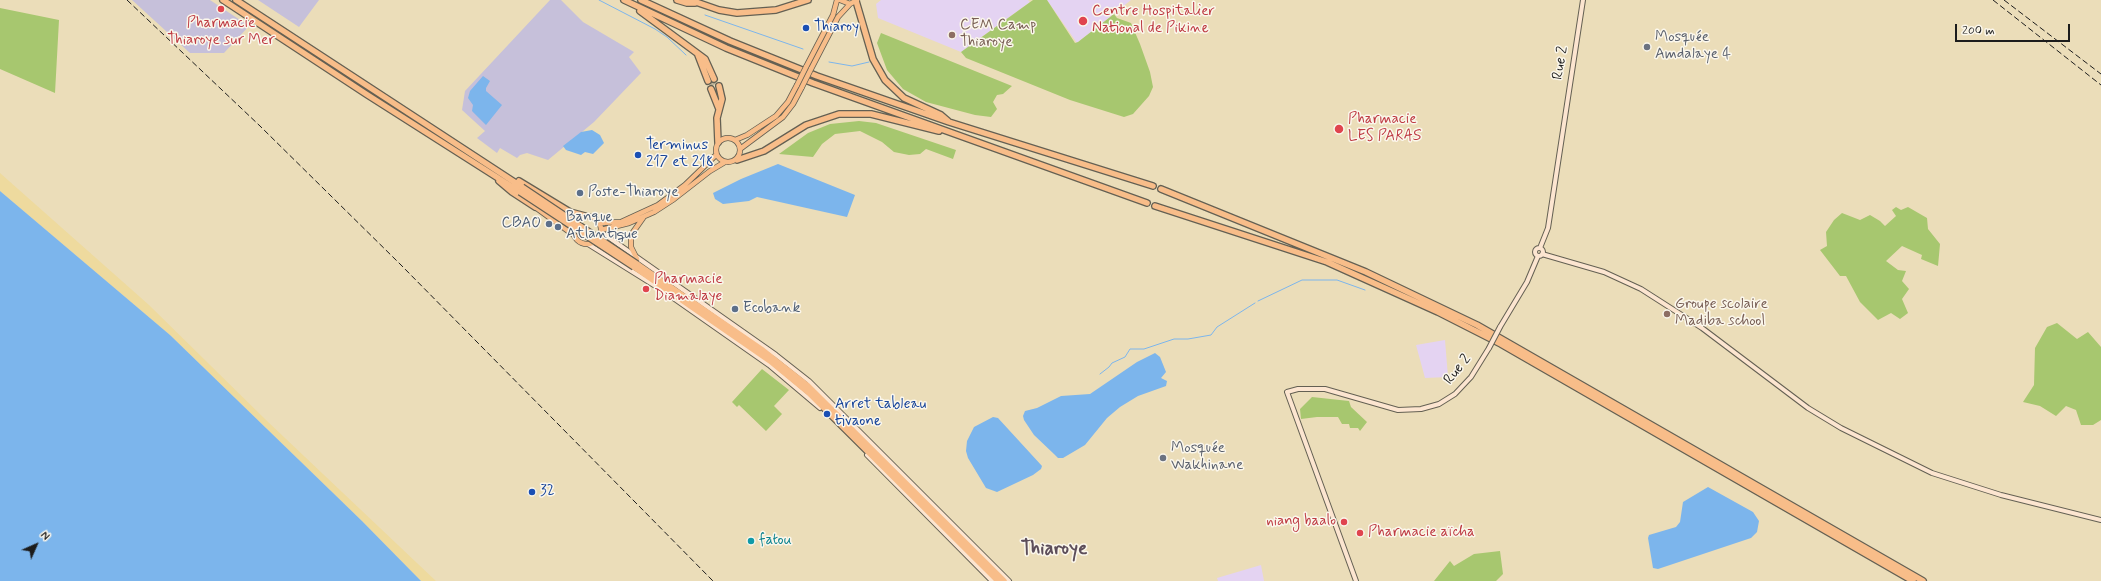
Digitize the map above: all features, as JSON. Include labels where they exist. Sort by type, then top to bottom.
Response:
[{"type":"highway","points":[[223,0],[378,102],[498,175],[512,177],[570,212],[585,216]]},
{"type":"highway","points":[[236,0],[498,175],[657,275],[783,366],[823,398],[848,421],[974,548],[1004,581]]},
{"type":"highway","points":[[625,0],[676,36],[698,54],[712,79]]},
{"type":"highway","points":[[625,0],[726,48],[813,84],[1147,203]]},
{"type":"highway","points":[[641,0],[730,41],[817,76],[949,122],[1153,186]]},
{"type":"highway","points":[[677,0],[687,3],[693,1]]},
{"type":"highway","points":[[684,0],[737,13],[776,10],[808,0]]},
{"type":"highway","points":[[856,0],[873,59],[884,80],[904,98],[941,115],[949,122]]},
{"type":"highway","points":[[715,87],[719,109],[717,118],[718,142]]},
{"type":"highway","points":[[737,160],[764,151],[806,124],[839,114],[870,114],[934,131],[943,131]]},
{"type":"highway","points":[[498,175],[504,186],[534,207]]},
{"type":"highway","points":[[1161,189],[1366,272],[1477,325],[1923,581]]},
{"type":"highway","points":[[1155,206],[1327,262],[1431,308],[1500,344],[1912,581]]},
{"type":"highway","points":[[636,263],[770,361],[810,394],[998,581]]},
{"type":"main road","points":[[601,231],[644,217],[667,204],[710,171],[725,162],[737,160],[740,149],[783,117],[793,104],[833,15],[838,0],[850,4]]},
{"type":"main road","points":[[809,68],[838,17],[850,4],[856,0]]},
{"type":"main road","points":[[734,140],[747,135],[776,116],[800,86]]},
{"type":"main road","points":[[725,162],[716,155],[715,151],[718,142],[728,138],[734,140],[740,149]]},
{"type":"main road","points":[[599,223],[621,222],[658,205],[685,185],[716,155]]},
{"type":"main road","points":[[534,207],[575,236],[580,242],[588,244],[598,239],[601,231],[599,223],[594,218],[585,216],[575,223],[575,236]]},
{"type":"main road","points":[[636,263],[631,247],[631,235],[644,217]]},
{"type":"street","name":"Rue 2","points":[[1356,581],[1288,392],[1319,389],[1341,392],[1398,410],[1410,411],[1447,400],[1464,386],[1489,348],[1527,282],[1540,255],[1535,251],[1540,248],[1548,228],[1583,0]]},
{"type":"street","points":[[601,231],[636,263]]},
{"type":"street","points":[[588,244],[663,290],[793,384],[832,418],[992,581]]},
{"type":"street","points":[[1540,248],[1540,255],[1604,272],[1642,289],[1702,328],[1808,408],[1841,428],[1932,472],[2001,495],[2101,520]]},
{"type":"street","points":[[974,548],[1010,581]]},
{"type":"shaded area","points":[[132,0],[210,0],[249,26],[224,53],[190,53]]},
{"type":"shaded area","points":[[258,0],[319,0],[299,27]]},
{"type":"shaded area","points":[[550,0],[561,0],[583,22],[634,52],[629,57],[641,73],[594,122],[548,160],[527,153],[520,155],[517,158],[500,148],[497,153],[477,138],[485,131],[462,110],[465,91]]},
{"type":"shaded area","name":"CEM Camp Thiaroye","points":[[881,0],[1028,0],[1030,2],[961,52],[878,18],[876,4]]},
{"type":"shaded area","name":"Centre Hospitalier National de Pikine","points":[[1047,0],[1131,0],[1077,43]]},
{"type":"shaded area","points":[[1445,340],[1448,377],[1425,378],[1416,345]]},
{"type":"shaded area","points":[[1261,565],[1264,581],[1218,581],[1217,578]]},
{"type":"green space","points":[[1033,0],[1047,0],[1075,43],[1114,14],[1117,18],[1131,23],[1150,72],[1153,87],[1149,96],[1133,114],[1124,117],[1070,100],[966,58],[961,52]]},
{"type":"green space","points":[[0,8],[59,20],[55,93],[0,69]]},
{"type":"green space","points":[[881,33],[1012,86],[1003,94],[997,95],[993,102],[997,109],[991,117],[975,115],[926,102],[903,89],[887,70],[877,43]]},
{"type":"green space","points":[[859,121],[876,123],[956,150],[953,159],[926,149],[920,154],[909,155],[894,152],[882,142],[860,131],[835,134],[822,144],[813,157],[779,154],[808,133],[830,124]]},
{"type":"green space","points":[[1896,207],[1901,210],[1908,207],[1927,218],[1928,229],[1940,244],[1938,266],[1921,259],[1922,255],[1902,246],[1886,261],[1898,270],[1906,271],[1902,281],[1909,289],[1902,299],[1908,313],[1900,319],[1891,313],[1878,320],[1860,302],[1846,276],[1840,276],[1820,250],[1827,246],[1826,232],[1834,220],[1842,213],[1860,220],[1870,215],[1885,226],[1896,216],[1892,210]]},
{"type":"green space","points":[[2057,323],[2077,339],[2088,332],[2101,347],[2101,420],[2093,425],[2081,425],[2076,410],[2066,406],[2056,416],[2040,406],[2023,402],[2034,385],[2035,348],[2047,327]]},
{"type":"green space","points":[[762,369],[789,390],[774,406],[782,414],[766,431],[739,405],[737,407],[732,402]]},
{"type":"green space","points":[[1312,397],[1349,401],[1351,407],[1367,422],[1360,431],[1358,428],[1350,428],[1349,424],[1342,424],[1338,417],[1301,419],[1300,409]]},
{"type":"green space","points":[[1500,551],[1503,574],[1496,581],[1434,581],[1450,561],[1454,566],[1474,554]]},
{"type":"sand","points":[[0,173],[149,305],[267,421],[436,581],[421,581],[362,521],[170,335],[0,191]]},
{"type":"water","points":[[483,76],[490,81],[486,91],[502,105],[486,125],[472,111],[473,105],[468,98],[470,91]]},
{"type":"water","points":[[592,130],[600,135],[604,143],[593,154],[585,152],[581,155],[566,150],[563,146],[581,132]]},
{"type":"water","points":[[778,164],[855,195],[847,217],[757,197],[749,201],[723,204],[715,199],[713,193],[741,179]]},
{"type":"water","points":[[0,191],[170,335],[362,521],[421,581],[0,581]]},
{"type":"water","points":[[1155,353],[1160,357],[1166,372],[1161,378],[1167,381],[1166,386],[1138,396],[1120,407],[1107,418],[1085,445],[1063,458],[1058,458],[1034,435],[1024,420],[1023,416],[1025,411],[1037,408],[1061,396],[1090,394],[1137,362]]},
{"type":"water","points":[[993,417],[998,418],[1042,466],[1041,469],[1033,475],[997,492],[986,488],[968,458],[966,451],[967,441],[974,427]]},
{"type":"water","points":[[1708,487],[1753,512],[1759,521],[1757,532],[1751,538],[1658,569],[1653,568],[1648,538],[1649,535],[1676,527],[1680,522],[1683,502]]},
{"type":"waterway","points":[[599,0],[655,29],[667,37],[686,55]]},
{"type":"waterway","points":[[705,15],[803,49]]},
{"type":"waterway","points":[[829,62],[852,66],[869,62]]},
{"type":"waterway","points":[[1258,301],[1302,280],[1337,280],[1365,290]]},
{"type":"waterway","points":[[1100,374],[1112,363],[1125,357],[1130,349],[1144,349],[1174,339],[1188,339],[1211,335],[1217,327],[1255,303]]},
{"type":"tunnel","points":[[711,80],[714,88]]},
{"type":"railway","points":[[127,0],[260,126],[400,264],[713,581]]},
{"type":"railway","points":[[1993,0],[2101,85]]},
{"type":"railway","points":[[2004,0],[2101,74]]},
{"type":"place","name":"Pharmacie Thiaroye sur Mer","points":[[221,9]]},
{"type":"place","name":"Centre Hospitalier National de Pikine","points":[[1083,21]]},
{"type":"place","name":"Thiaroy","points":[[806,28]]},
{"type":"place","name":"CEM Camp Thiaroye","points":[[952,35]]},
{"type":"place","name":"Mosquée Amdalaye 4","points":[[1647,47]]},
{"type":"place","name":"Pharmacie LES PARAS","points":[[1339,129]]},
{"type":"place","name":"Terminus 217 et 218","points":[[638,155]]},
{"type":"place","name":"Poste-Thiaroye","points":[[580,193]]},
{"type":"place","name":"CBAO","points":[[549,224]]},
{"type":"place","name":"Banque Atlantique","points":[[558,227]]},
{"type":"place","name":"Pharmacie Diamalaye","points":[[646,289]]},
{"type":"place","name":"Ecobank","points":[[735,309]]},
{"type":"place","name":"Groupe scolaire Madiba school","points":[[1667,314]]},
{"type":"place","name":"Arret tableau tivaone","points":[[827,414]]},
{"type":"place","name":"Mosquée Wakhinane","points":[[1163,458]]},
{"type":"place","name":"32","points":[[532,492]]},
{"type":"place","name":"niang baalo","points":[[1344,522]]},
{"type":"place","name":"Pharmacie aïcha","points":[[1360,533]]},
{"type":"place","name":"fatou","points":[[751,541]]},
{"type":"district","name":"Thiaroye","points":[[1054,550]]}]
